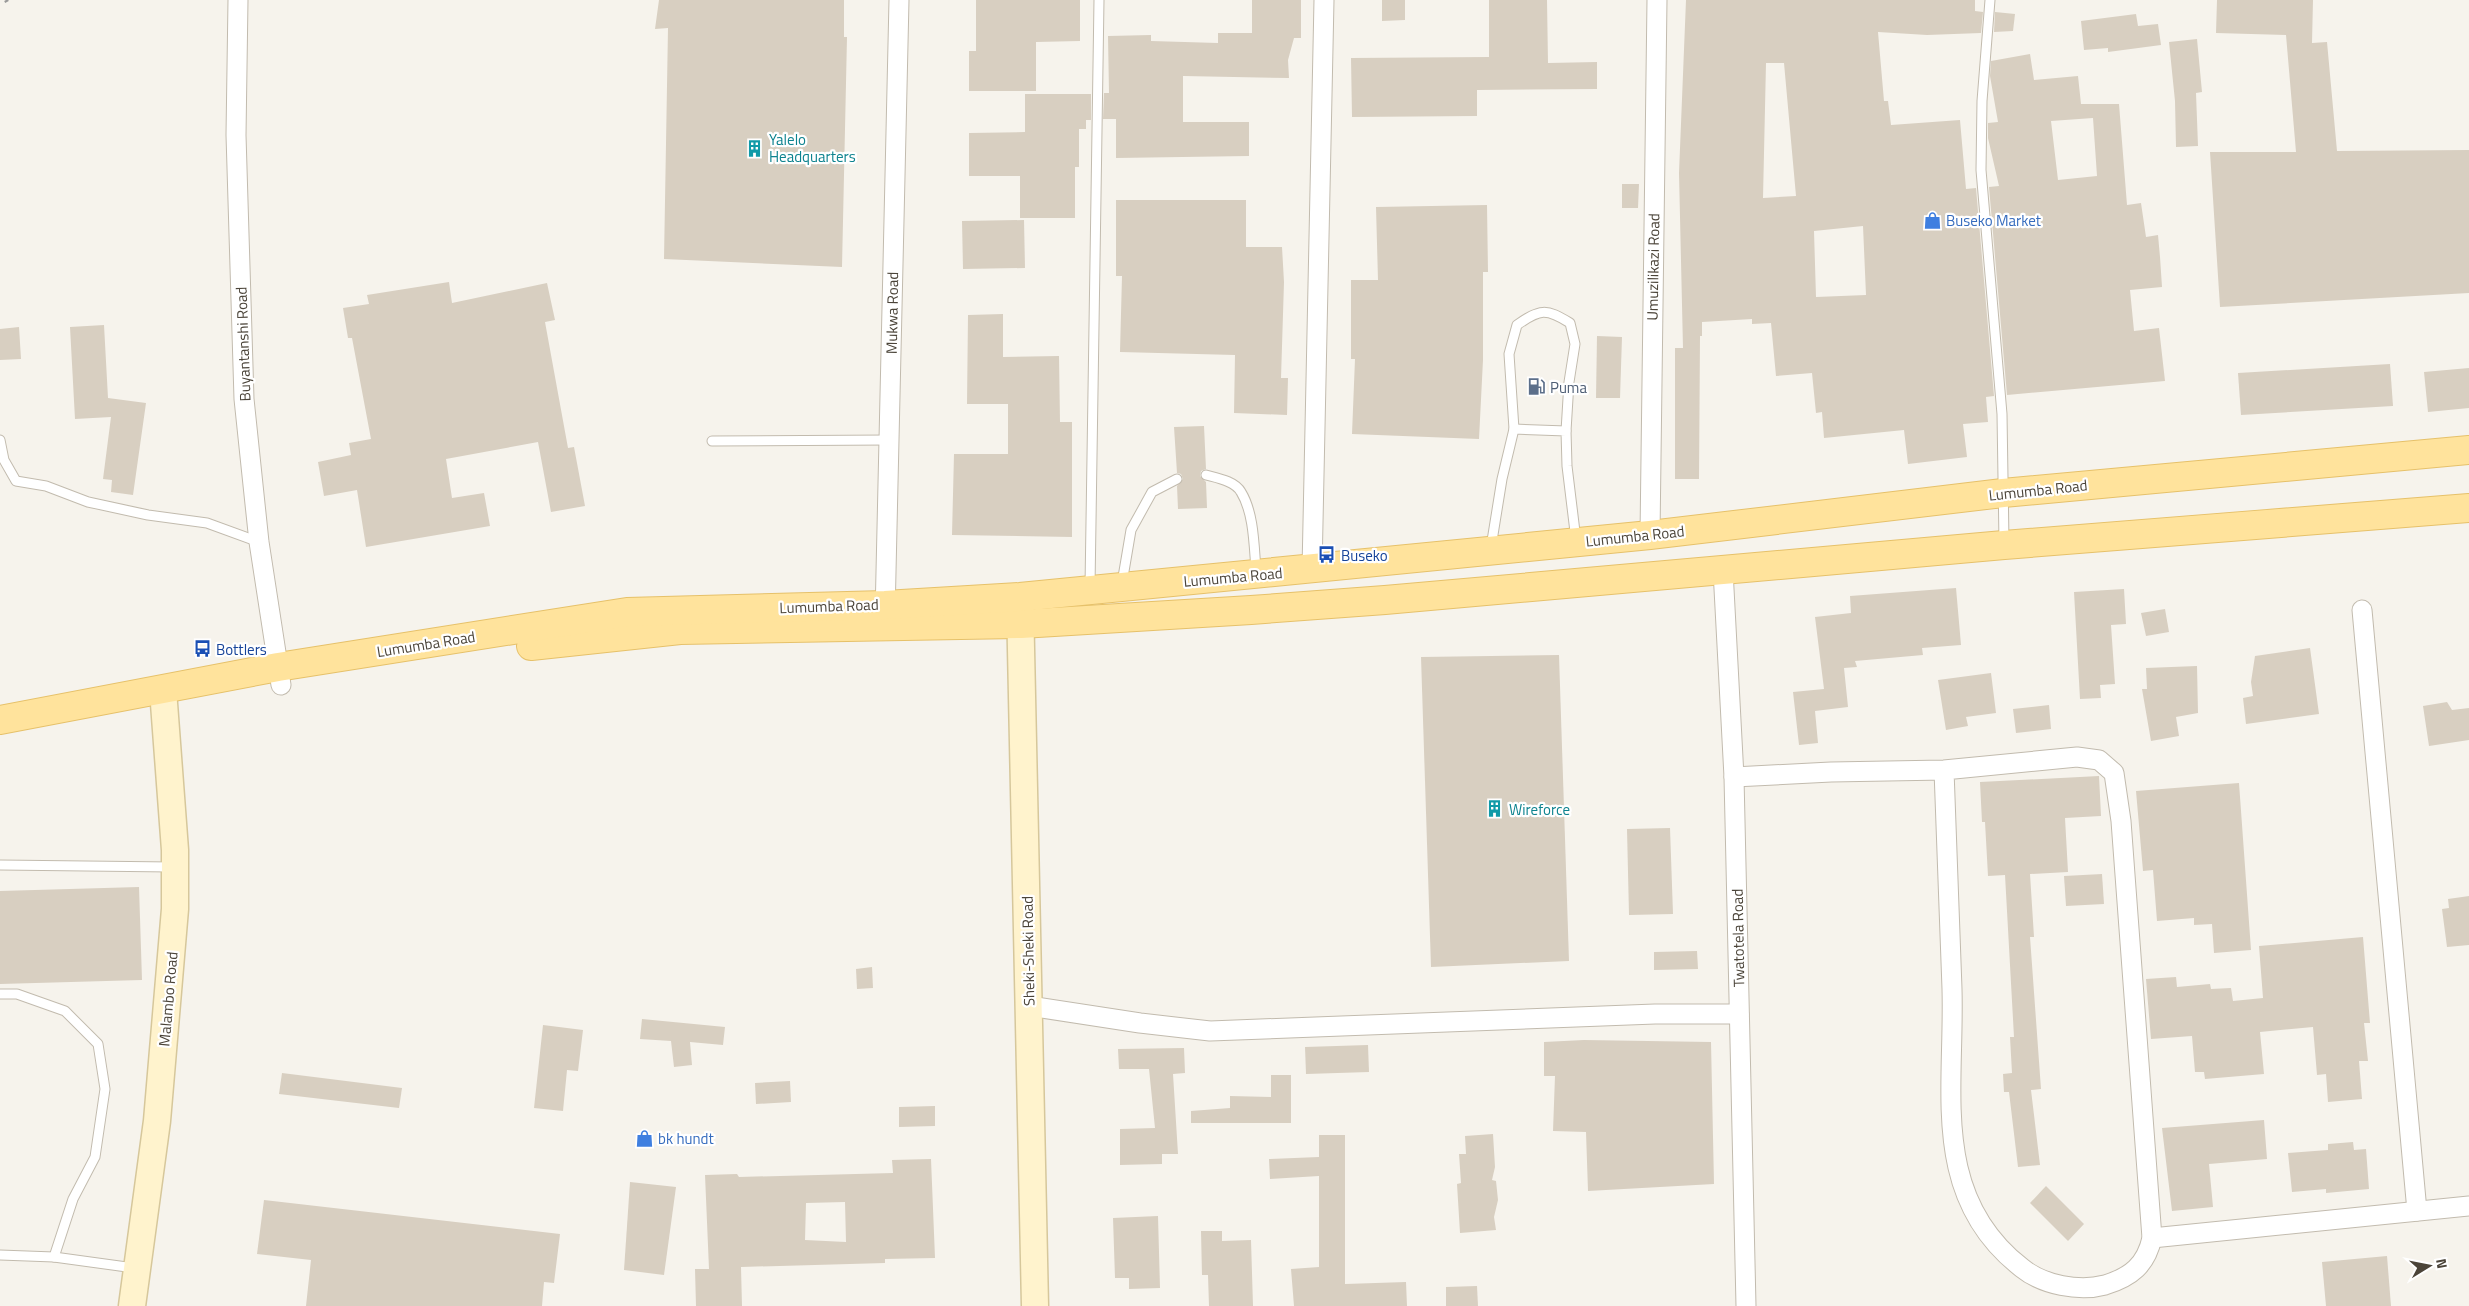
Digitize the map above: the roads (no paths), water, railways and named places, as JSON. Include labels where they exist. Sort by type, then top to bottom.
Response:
[{"type":"main road","name":"Lumumba Road","points":[[0,737],[164,698],[280,676],[550,643],[628,634],[885,616],[1020,597],[1122,586],[1312,570],[1650,535],[2003,493],[2469,450]]},
{"type":"main road","name":"Lumumba Road","points":[[885,616],[1021,624],[1385,600],[2004,545],[2469,508]]},
{"type":"main road","name":"Lumumba Road","points":[[0,720],[164,698]]},
{"type":"street","name":"Buyantanshi Road","points":[[238,0],[236,135],[244,399],[259,542],[280,676]]},
{"type":"street","name":"Mukwa Road","points":[[885,616],[899,0]]},
{"type":"street","points":[[1312,570],[1324,0]]},
{"type":"street","name":"Umuzilikazi Road","points":[[1650,535],[1657,0]]},
{"type":"street","name":"Twatotela Road","points":[[1723,570],[1734,778],[1746,1306]]},
{"type":"street","name":"Sheki-Sheki Road","points":[[1020,597],[1035,1306]]},
{"type":"street","points":[[2362,610],[2417,1211]]},
{"type":"street","name":"Malambo Road","points":[[132,1306],[158,1111],[172,952],[175,867],[171,774],[164,698]]},
{"type":"street","points":[[1734,778],[1831,772],[1944,770],[2077,757],[2099,760],[2114,773],[2121,821],[2152,1238],[2148,1255],[2131,1273],[2120,1280],[2099,1286],[2076,1287],[2047,1281],[2030,1274],[1994,1244],[1978,1219],[1963,1186],[1954,1150],[1951,1109],[1952,994],[1944,770]]},
{"type":"street","points":[[1029,1006],[1140,1023],[1210,1031],[1645,1015],[1739,1014]]},
{"type":"street","points":[[2152,1238],[2469,1206]]},
{"type":"lane","points":[[1090,590],[1100,0]]},
{"type":"lane","points":[[1990,0],[1982,101],[1981,170],[2002,414],[2004,545]]},
{"type":"lane","points":[[1491,550],[1502,479],[1514,429],[1509,354],[1517,325],[1536,312],[1552,312],[1570,323],[1575,344],[1569,382],[1566,431],[1567,466],[1576,542]]},
{"type":"lane","points":[[1514,429],[1566,431]]},
{"type":"lane","points":[[0,440],[4,460],[16,481],[46,486],[88,502],[148,515],[207,523],[259,542]]},
{"type":"lane","points":[[712,442],[889,440]]},
{"type":"lane","points":[[1206,475],[1225,480],[1241,491],[1252,527],[1257,574]]},
{"type":"lane","points":[[1122,586],[1131,530],[1152,492],[1177,478]]},
{"type":"lane","points":[[0,865],[175,867]]},
{"type":"lane","points":[[0,994],[17,994],[65,1011],[98,1044],[105,1089],[95,1156],[73,1199],[54,1256]]},
{"type":"lane","points":[[0,1256],[54,1256],[137,1268]]},
{"type":"place","name":"Yalelo Headquarters","points":[[755,148]]},
{"type":"place","name":"Buseko Market","points":[[1932,220]]},
{"type":"place","name":"Puma","points":[[1536,387]]},
{"type":"place","name":"Buseko","points":[[1327,555]]},
{"type":"place","name":"Bottlers","points":[[202,649]]},
{"type":"place","name":"Wireforce","points":[[1495,809]]},
{"type":"place","name":"bk hundt","points":[[644,1138]]}]
